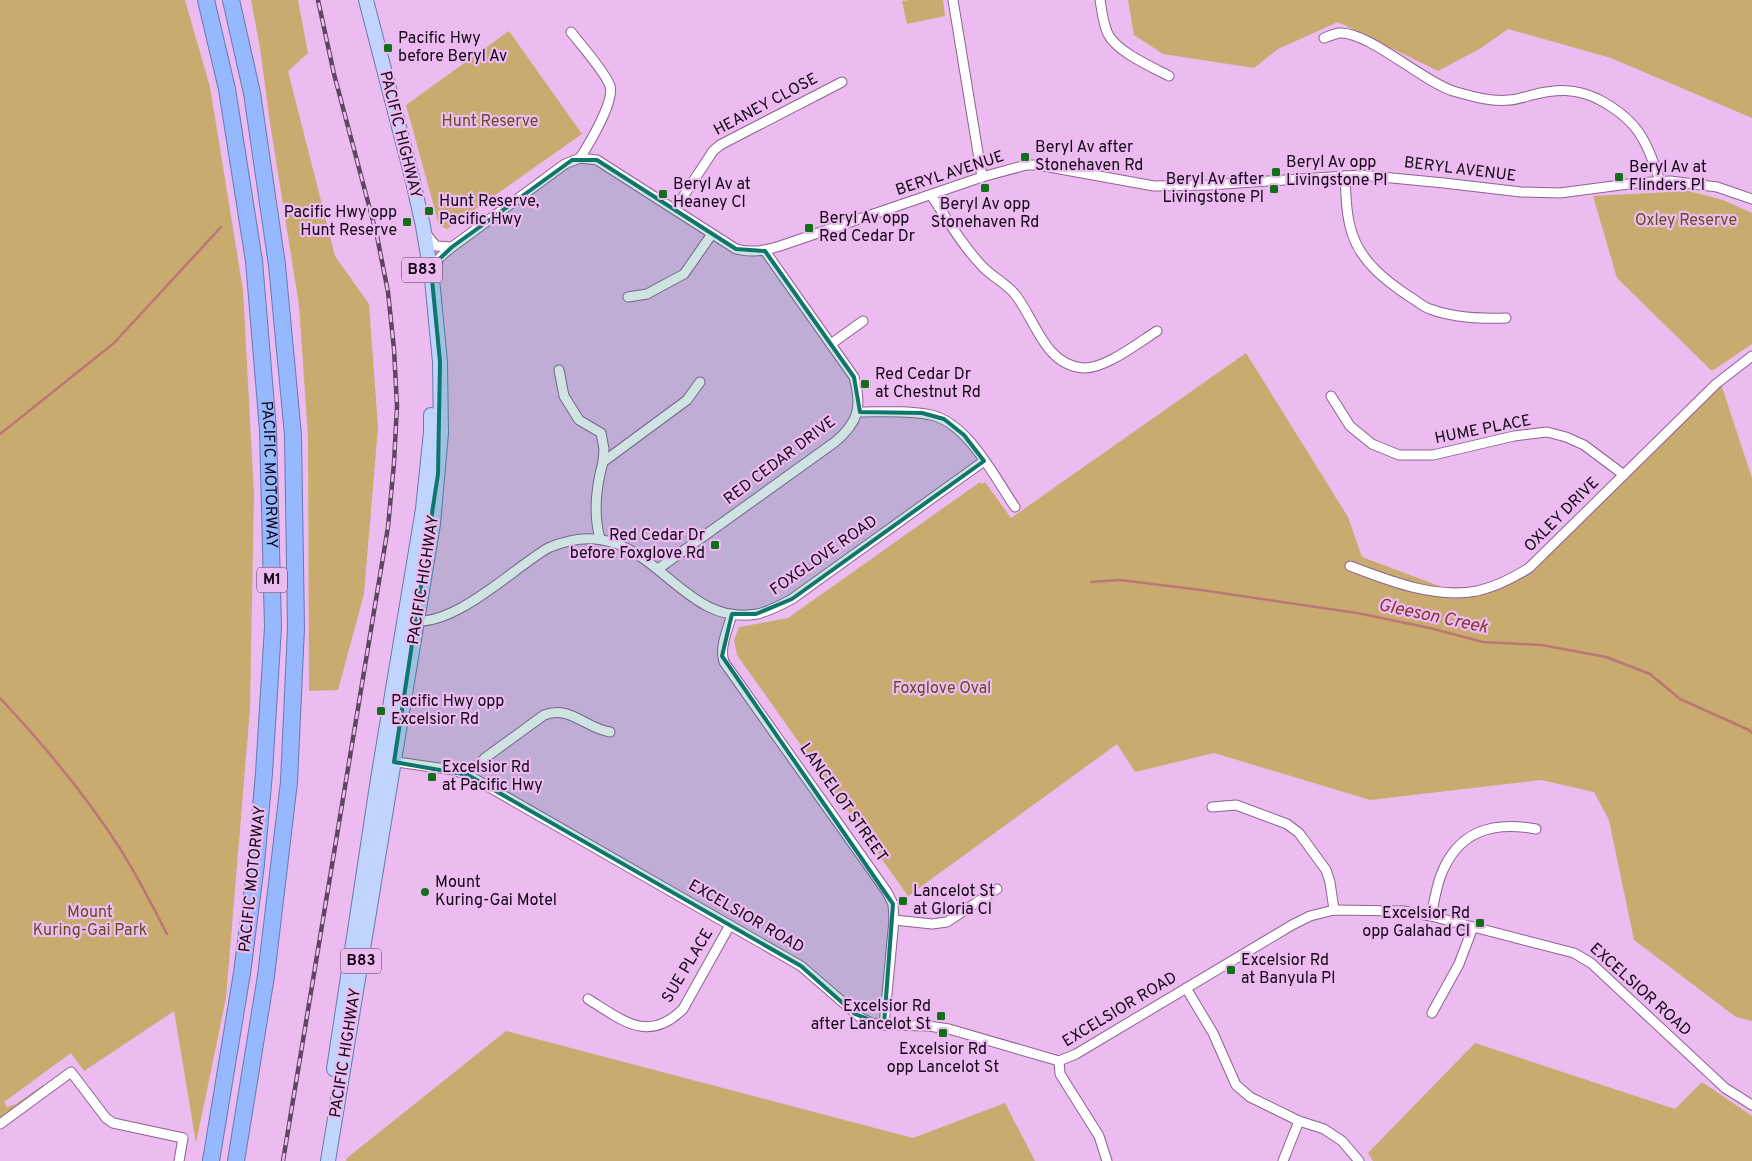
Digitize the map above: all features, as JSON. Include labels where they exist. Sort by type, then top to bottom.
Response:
[{"type":"highway","name":"PACIFIC MOTORWAY","points":[[206,0],[227,89],[254,261],[268,430],[273,627],[256,864],[242,973],[211,1161]]},
{"type":"highway","name":"PACIFIC MOTORWAY","points":[[231,0],[252,93],[277,264],[293,435],[296,628],[289,782],[266,976],[236,1161]]},
{"type":"main road","name":"PACIFIC HIGHWAY","points":[[358,0],[413,221],[422,270],[430,339],[431,432],[411,621]]},
{"type":"main road","name":"PACIFIC HIGHWAY","points":[[320,1161],[411,621],[433,524],[441,433],[440,362],[432,280],[423,226],[366,0]]},
{"type":"main road","name":"PACIFIC HIGHWAY","points":[[328,1161],[387,761]]},
{"type":"street","points":[[952,0],[982,177]]},
{"type":"street","points":[[1100,0],[1105,27],[1115,44],[1169,76]]},
{"type":"street","points":[[432,280],[434,264],[452,247],[565,164],[580,158],[589,143],[610,99],[610,87],[600,70],[571,32]]},
{"type":"street","points":[[1324,38],[1339,33],[1357,36],[1447,89],[1479,98],[1509,100],[1565,89],[1598,99],[1632,124],[1639,132],[1653,156],[1660,181]]},
{"type":"street","name":"HEANEY CLOSE","points":[[675,209],[713,151],[720,145],[842,82]]},
{"type":"street","name":"BERYL AVENUE","points":[[580,158],[597,160],[736,250],[753,252],[765,251],[982,177],[1026,166],[1038,165],[1154,186],[1377,176],[1535,193],[1560,193],[1660,181],[1704,184],[1752,199]]},
{"type":"street","points":[[1345,176],[1347,213],[1352,234],[1360,252],[1382,277],[1428,308],[1446,314],[1484,319],[1506,318]]},
{"type":"street","points":[[931,195],[974,258],[990,274],[1014,293],[1034,327],[1052,352],[1062,362],[1084,368],[1095,367],[1157,331]]},
{"type":"street","points":[[423,226],[430,240],[436,246],[452,247]]},
{"type":"street","points":[[628,297],[647,294],[684,274],[712,234]]},
{"type":"street","name":"RED CEDAR DRIVE","points":[[658,569],[835,442],[846,432],[858,412],[858,395],[854,377],[765,251]]},
{"type":"street","points":[[831,344],[863,321]]},
{"type":"street","name":"OXLEY DRIVE","points":[[1350,566],[1407,585],[1440,593],[1477,591],[1508,580],[1529,568],[1716,384],[1752,356]]},
{"type":"street","points":[[559,370],[564,396],[579,420],[601,433],[604,449],[603,462],[598,478],[595,521],[600,539]]},
{"type":"street","points":[[603,462],[687,400],[700,382]]},
{"type":"street","name":"HUME PLACE","points":[[1330,396],[1350,426],[1372,444],[1399,455],[1433,456],[1514,436],[1547,432],[1566,437],[1584,445],[1624,475]]},
{"type":"street","points":[[858,412],[922,413],[944,419],[964,434],[1015,507]]},
{"type":"street","name":"FOXGLOVE ROAD","points":[[411,621],[429,622],[451,613],[469,603],[548,548],[571,540],[600,539],[619,544],[639,554],[695,599],[709,606],[732,614],[762,612],[792,599],[984,461]]},
{"type":"street","name":"LANCELOT STREET","points":[[732,614],[723,647],[722,656],[724,662],[887,892],[893,904],[894,920],[884,1026]]},
{"type":"street","points":[[468,775],[485,758],[549,713],[562,712],[594,728],[610,732]]},
{"type":"street","name":"EXCELSIOR ROAD","points":[[387,761],[453,770],[468,775],[810,972],[855,1014],[872,1023],[884,1026],[928,1026],[949,1029],[1043,1058],[1059,1061],[1076,1054],[1310,916],[1334,910],[1403,911],[1431,916],[1561,949],[1582,957],[1605,976],[1725,1088],[1752,1105]]},
{"type":"street","points":[[1212,807],[1236,805],[1286,824],[1299,833],[1326,870],[1330,882],[1334,910]]},
{"type":"street","points":[[1431,916],[1441,874],[1454,851],[1463,843],[1477,832],[1494,827],[1517,825],[1536,829]]},
{"type":"street","points":[[894,920],[932,924],[947,922],[998,889]]},
{"type":"street","name":"SUE PLACE","points":[[588,999],[620,1019],[638,1027],[654,1027],[663,1024],[674,1018],[687,1003],[730,925]]},
{"type":"street","points":[[1432,1014],[1458,964],[1473,927]]},
{"type":"street","points":[[1186,988],[1213,1033],[1236,1085],[1250,1097],[1299,1121],[1324,1129],[1342,1141],[1359,1161]]},
{"type":"street","points":[[1059,1061],[1060,1074],[1099,1136],[1107,1161]]},
{"type":"street","points":[[0,1124],[71,1072],[106,1118],[113,1123],[183,1138],[179,1161]]},
{"type":"street","points":[[1282,1161],[1299,1121]]},
{"type":"highlighted area","points":[[572,160],[597,160],[736,249],[765,251],[854,377],[860,412],[922,413],[944,419],[964,435],[984,461],[792,599],[756,614],[732,614],[722,656],[893,904],[884,1025],[855,1014],[801,966],[468,775],[394,762],[438,474],[440,362],[432,279],[434,264],[452,247]]},
{"type":"green space","name":"Mount Kuring-Gai Park","points":[[0,0],[185,0],[210,87],[243,290],[254,494],[250,709],[226,998],[196,1143],[174,1011],[84,1071],[71,1053],[4,1102],[7,1107],[16,1104],[43,1085],[45,1086],[0,1119]]},
{"type":"green space","points":[[251,0],[298,0],[308,53],[288,71],[335,256],[369,304],[378,427],[364,594],[338,690],[309,691],[308,438],[299,305]]},
{"type":"green space","points":[[943,0],[945,16],[907,24],[902,1]]},
{"type":"green space","points":[[1128,0],[1752,0],[1752,118],[1611,58],[1508,29],[1481,48],[1438,71],[1338,22],[1278,49],[1254,68],[1163,54],[1134,35]]},
{"type":"green space","name":"Hunt Reserve","points":[[509,31],[582,134],[447,229],[439,225],[406,105]]},
{"type":"green space","name":"Oxley Reserve","points":[[1689,191],[1723,200],[1752,213],[1752,344],[1712,371],[1617,278],[1593,196]]},
{"type":"green space","name":"Foxglove Oval","points":[[1246,353],[1348,517],[1362,557],[1442,587],[1481,587],[1526,571],[1720,381],[1752,478],[1752,1021],[1736,1017],[1634,940],[1609,820],[1594,792],[1541,780],[1370,800],[1214,753],[1135,772],[1117,744],[908,896],[737,655],[734,640],[739,627],[788,618],[980,482],[982,484],[985,482],[1011,518]]},
{"type":"green space","points":[[506,1031],[913,1138],[1005,1103],[1035,1161],[346,1161],[347,1158]]},
{"type":"green space","points":[[1475,1043],[1675,1109],[1702,1082],[1752,1116],[1752,1161],[1373,1161],[1368,1153]]},
{"type":"waterway","points":[[0,434],[114,343],[221,227]]},
{"type":"waterway","name":"Gleeson Creek","points":[[1091,582],[1120,580],[1201,590],[1357,613],[1430,628],[1483,642],[1542,645],[1606,657],[1650,674],[1680,699],[1752,733]]},
{"type":"waterway","points":[[0,698],[63,770],[106,827],[132,868],[167,934]]},
{"type":"railway","points":[[283,1161],[388,527],[397,406],[388,292],[377,236],[334,74],[318,0]]},
{"type":"place","name":"Pacific Hwy before Beryl Av","points":[[388,48]]},
{"type":"place","name":"Beryl Av after Stonehaven Rd","points":[[1025,157]]},
{"type":"place","name":"Beryl Av opp Livingstone Pl","points":[[1276,172]]},
{"type":"place","name":"Beryl Av at Flinders Pl","points":[[1619,177]]},
{"type":"place","name":"Beryl Av opp Stonehaven Rd","points":[[985,188]]},
{"type":"place","name":"Beryl Av after Livingstone Pl","points":[[1274,189]]},
{"type":"place","name":"Beryl Av at Heaney Cl","points":[[663,194]]},
{"type":"place","name":"Hunt Reserve, Pacific Hwy","points":[[429,211]]},
{"type":"place","name":"Pacific Hwy opp Hunt Reserve","points":[[407,222]]},
{"type":"place","name":"Beryl Av opp Red Cedar Dr","points":[[809,228]]},
{"type":"place","name":"Red Cedar Dr at Chestnut Rd","points":[[865,384]]},
{"type":"place","name":"Red Cedar Dr before Foxglove Rd","points":[[715,545]]},
{"type":"place","name":"Pacific Hwy opp Excelsior Rd","points":[[381,711]]},
{"type":"place","name":"Excelsior Rd at Pacific Hwy","points":[[432,777]]},
{"type":"place","name":"Mount Kuring-Gai Motel","points":[[425,892]]},
{"type":"place","name":"Lancelot St at Gloria Cl","points":[[903,901]]},
{"type":"place","name":"Excelsior Rd opp Galahad Cl","points":[[1480,923]]},
{"type":"place","name":"Excelsior Rd at Banyula Pl","points":[[1231,970]]},
{"type":"place","name":"Excelsior Rd after Lancelot St","points":[[941,1016]]},
{"type":"place","name":"Excelsior Rd opp Lancelot St","points":[[943,1033]]}]
